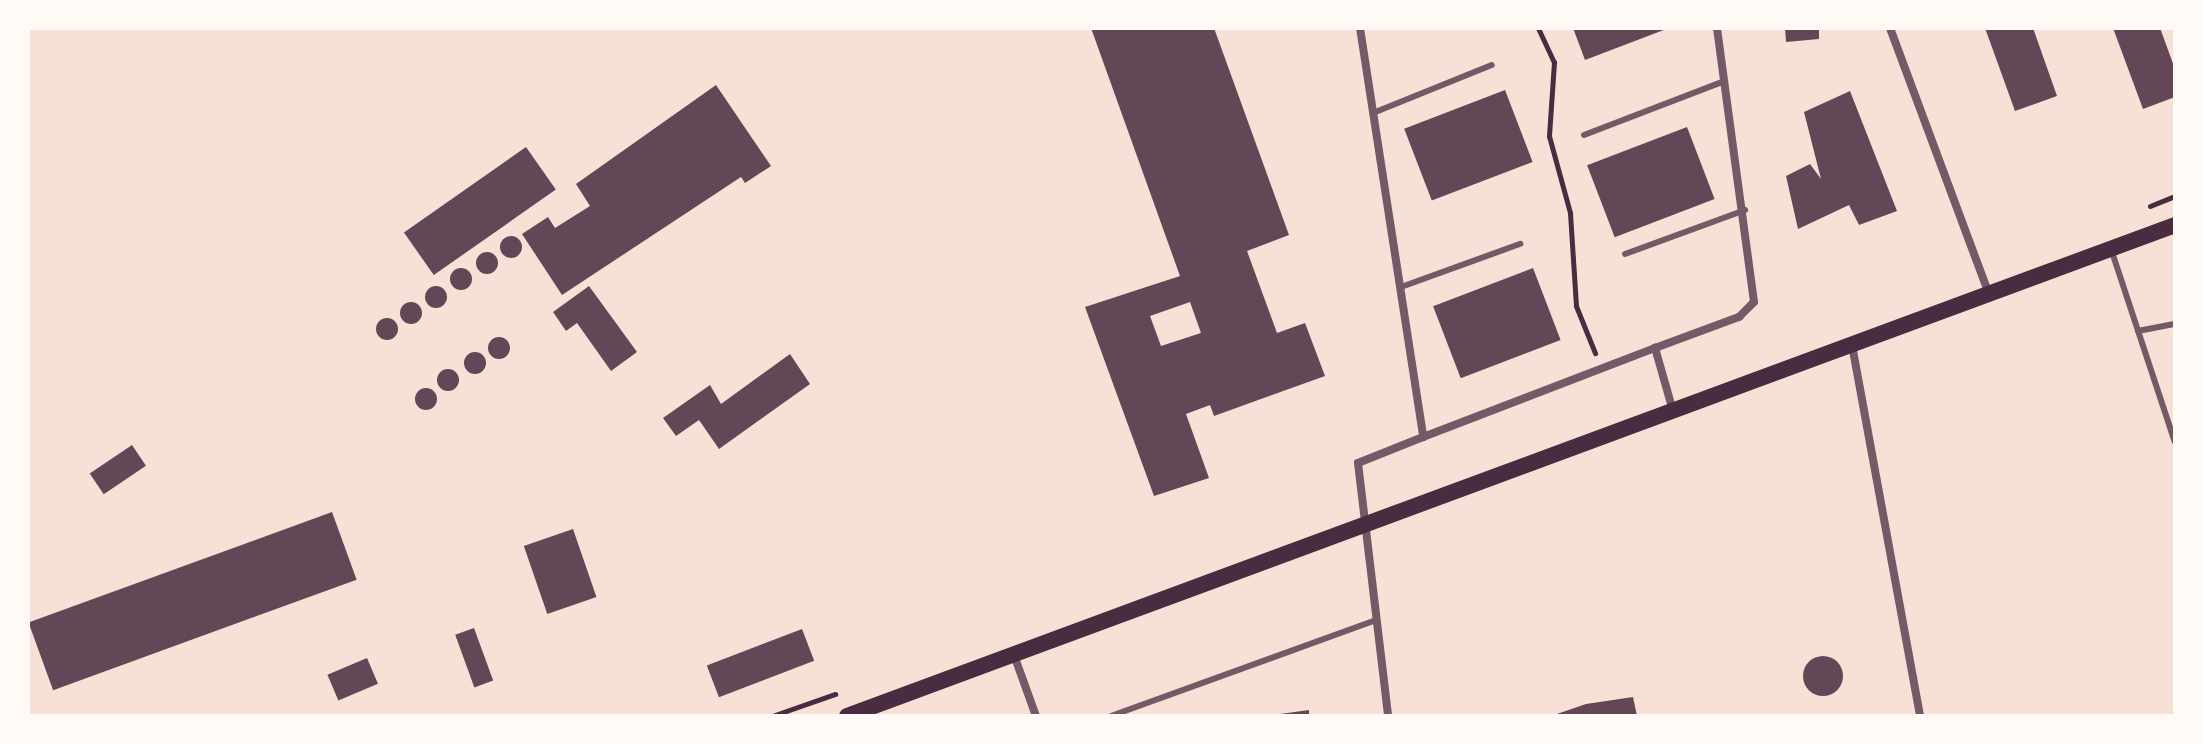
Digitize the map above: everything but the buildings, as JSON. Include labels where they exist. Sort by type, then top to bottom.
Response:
[{"type":"main road","points":[[847,716],[879,711],[1014,655],[2175,225]]},
{"type":"street","points":[[1360,28],[1423,437]]},
{"type":"street","points":[[1388,716],[1358,463],[1739,317],[1754,302],[1745,210],[1717,28]]},
{"type":"street","points":[[1890,28],[1989,294]]},
{"type":"street","points":[[1852,344],[1920,716]]},
{"type":"street","points":[[1655,348],[1673,411]]},
{"type":"street","points":[[1014,655],[1036,716]]},
{"type":"lane","points":[[1373,113],[1492,65]]},
{"type":"lane","points":[[1584,135],[1725,81]]},
{"type":"lane","points":[[1625,254],[1745,210]]},
{"type":"lane","points":[[1401,287],[1520,244]]},
{"type":"lane","points":[[2111,249],[2175,442]]},
{"type":"lane","points":[[2138,331],[2175,324]]},
{"type":"lane","points":[[1111,716],[1376,620]]},
{"type":"path","points":[[1538,28],[1554,62],[1549,136],[1570,213],[1576,306],[1601,369]]}]
